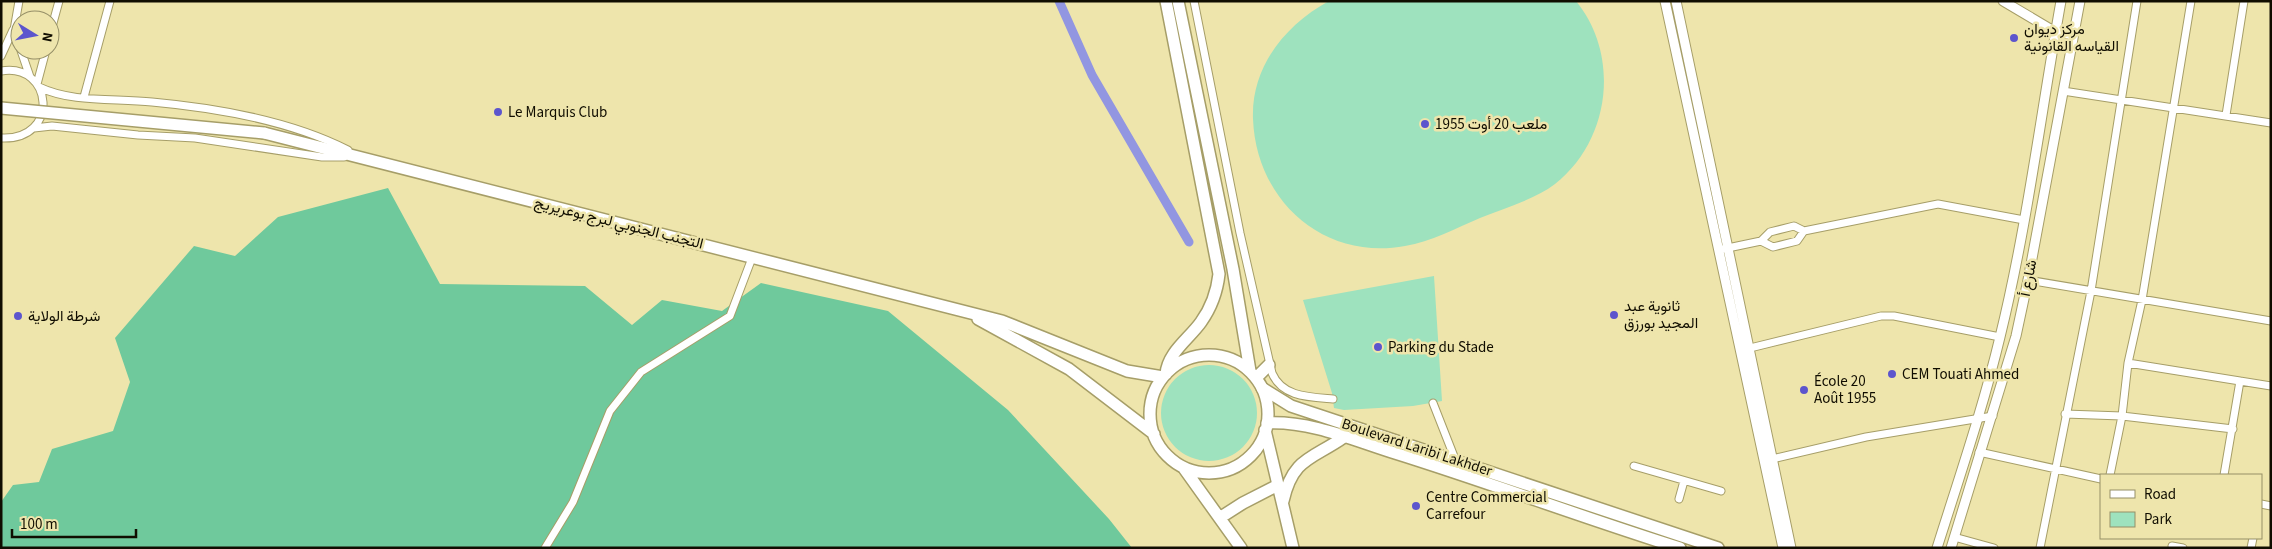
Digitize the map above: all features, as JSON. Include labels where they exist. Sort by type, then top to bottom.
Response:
[{"type":"main road","points":[[1166,1],[1219,274],[1215,295],[1208,309],[1201,322],[1171,358],[1154,392],[1150,409],[1154,434],[1165,453],[1183,467],[1221,517],[1241,548]]},
{"type":"main road","points":[[1178,1],[1256,379],[1267,405],[1266,426],[1293,548]]},
{"type":"main road","name":"التجنب الجنوبي لبرج بوعريريج","points":[[1,108],[264,133],[1002,322],[1127,371],[1164,375]]},
{"type":"main road","name":"التجنب الجنوبي لبرج بوعريريج","points":[[973,315],[1069,370],[1154,434]]},
{"type":"main road","points":[[1164,375],[1177,364],[1189,358],[1211,355],[1232,359],[1256,379]]},
{"type":"main road","points":[[1256,379],[1269,365]]},
{"type":"main road","name":"Boulevard Laribi Lakhder","points":[[1256,379],[1287,404],[1718,548]]},
{"type":"main road","name":"Boulevard Laribi Lakhder","points":[[1266,426],[1302,424],[1451,471],[1667,546],[1680,548]]},
{"type":"main road","points":[[1183,467],[1210,473],[1236,466],[1256,448],[1266,426]]},
{"type":"main road","points":[[1282,503],[1286,488],[1299,467],[1311,456],[1344,437]]},
{"type":"main road","points":[[1451,471],[1455,459]]},
{"type":"main road","points":[[1221,517],[1242,502],[1278,485]]},
{"type":"street","points":[[84,97],[110,1]]},
{"type":"street","points":[[1194,1],[1240,234],[1269,365],[1275,381],[1288,391],[1305,396],[1332,399]]},
{"type":"street","points":[[1665,1],[1724,249]]},
{"type":"street","points":[[1676,1],[1745,349],[1769,460],[1791,548]]},
{"type":"street","points":[[2003,1],[2056,32],[2073,35]]},
{"type":"street","name":"شارع أ","points":[[1937,548],[1977,420],[2000,337],[2024,220],[2061,1]]},
{"type":"street","name":"شارع أ","points":[[1951,548],[2016,336],[2080,1]]},
{"type":"street","points":[[2040,548],[2091,291],[2137,1]]},
{"type":"street","points":[[2110,474],[2122,416],[2128,362],[2142,300],[2175,107],[2191,1]]},
{"type":"street","points":[[2226,115],[2244,1]]},
{"type":"street","points":[[1,56],[10,38]]},
{"type":"street","points":[[24,60],[30,77]]},
{"type":"street","points":[[34,128],[44,108],[43,97],[38,85],[44,60]]},
{"type":"street","points":[[1,72],[20,72],[30,77],[38,85],[57,94],[178,105],[269,121],[325,139],[362,157]]},
{"type":"street","points":[[2064,91],[2271,123]]},
{"type":"street","points":[[1,138],[19,137],[34,128],[52,126],[138,135],[195,138],[322,157],[362,157]]},
{"type":"street","points":[[1724,249],[1762,241],[1770,232],[1794,226],[1804,231],[1938,204],[2024,220]]},
{"type":"street","points":[[1762,241],[1773,247],[1797,241],[1804,231]]},
{"type":"street","points":[[545,548],[573,502],[610,411],[642,372],[730,316],[752,258]]},
{"type":"street","points":[[2028,280],[2271,321]]},
{"type":"street","points":[[1745,349],[1881,316],[1894,316],[2000,337]]},
{"type":"street","points":[[2128,362],[2271,386]]},
{"type":"street","points":[[2224,474],[2240,381]]},
{"type":"street","points":[[1433,402],[1455,459]]},
{"type":"street","points":[[2066,414],[2122,416],[2233,429]]},
{"type":"street","points":[[1769,460],[1866,437],[1993,416]]},
{"type":"street","points":[[1979,452],[2100,479]]},
{"type":"street","points":[[1769,460],[1784,548]]},
{"type":"street","points":[[1634,466],[1721,491]]},
{"type":"street","points":[[1679,499],[1684,481]]},
{"type":"street","points":[[1954,537],[1994,548]]},
{"type":"street","points":[[2172,547],[2183,548]]},
{"type":"green space","name":"ملعب 20 أوت 1955","points":[[1329,1],[1576,1],[1590,23],[1599,47],[1604,72],[1603,97],[1598,122],[1588,145],[1574,166],[1547,190],[1424,241],[1405,246],[1375,248],[1347,244],[1322,234],[1299,218],[1281,199],[1266,175],[1257,148],[1253,119],[1254,100],[1258,82],[1274,50],[1298,22]]},
{"type":"green space","points":[[388,188],[440,284],[585,286],[632,325],[662,300],[722,311],[761,283],[888,311],[1008,410],[1109,519],[1132,548],[1,548],[1,502],[13,485],[39,482],[52,449],[113,431],[130,382],[115,338],[194,246],[235,256],[278,217]]},
{"type":"green space","name":"Parking du Stade","points":[[1434,276],[1442,401],[1413,406],[1344,410],[1334,408],[1332,393],[1303,300]]},
{"type":"green space","points":[[1209,365],[1227,369],[1243,379],[1253,395],[1257,413],[1253,431],[1243,447],[1227,457],[1209,461],[1191,457],[1175,447],[1165,431],[1161,413],[1165,395],[1175,379],[1191,369]]},
{"type":"waterway","points":[[1059,1],[1092,75],[1189,242]]},
{"type":"place","name":"مركز ديوان القياسه القانونية","points":[[2014,38]]},
{"type":"place","name":"Le Marquis Club","points":[[498,112]]},
{"type":"place","name":"ملعب 20 أوت 1955","points":[[1425,124]]},
{"type":"place","name":"ثانوية عبد المجيد بورزق","points":[[1614,315]]},
{"type":"place","name":"شرطة الولاية","points":[[18,316]]},
{"type":"place","name":"Parking du Stade","points":[[1378,347]]},
{"type":"place","name":"CEM Touati Ahmed","points":[[1892,374]]},
{"type":"place","name":"École 20 Août 1955","points":[[1804,390]]},
{"type":"place","name":"Centre Commercial Carrefour","points":[[1416,506]]}]
